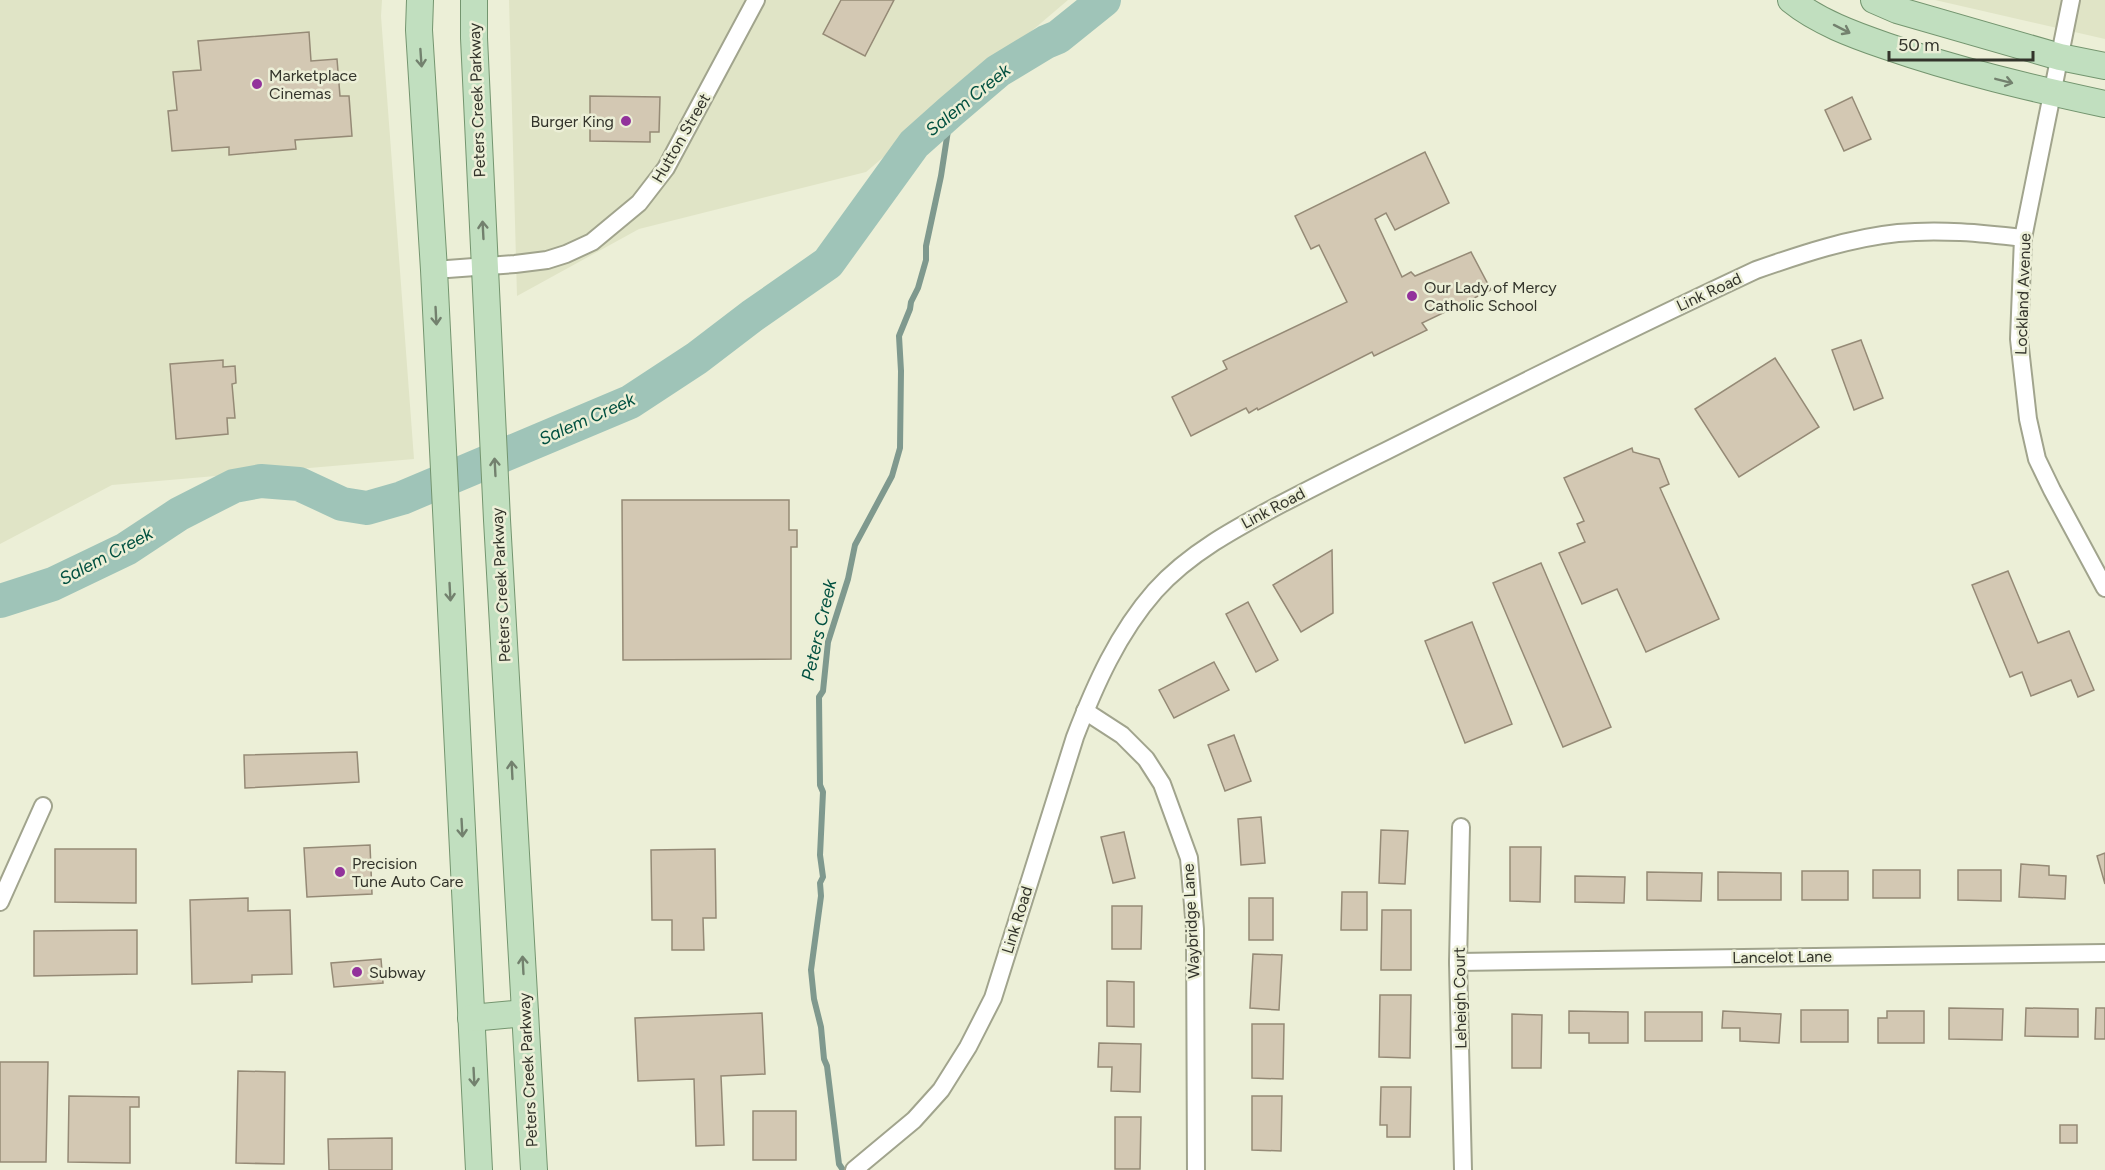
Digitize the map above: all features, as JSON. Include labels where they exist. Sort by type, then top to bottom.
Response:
[{"type":"main road","points":[[420,0],[419,30],[434,270],[479,1170]]},
{"type":"main road","name":"Peters Creek Parkway","points":[[474,0],[497,520],[534,1170]]},
{"type":"main road","points":[[1791,0],[1800,7],[1855,35],[1937,64],[2105,104]]},
{"type":"main road","points":[[1874,0],[1897,10],[2060,57],[2105,66]]},
{"type":"main road","points":[[471,1018],[525,1013]]},
{"type":"street","name":"Hutton Street","points":[[434,270],[547,260],[592,242],[639,202],[657,183],[756,0]]},
{"type":"street","name":"Lockland Avenue","points":[[2070,0],[2023,238],[2019,339],[2028,419],[2037,459],[2105,588]]},
{"type":"street","name":"Link Road","points":[[854,1170],[914,1120],[941,1090],[968,1047],[993,998],[1074,737],[1107,662],[1135,617],[1156,590],[1189,560],[1217,539],[1318,484],[1756,270],[1801,254],[1866,237],[1900,232],[1944,231],[2023,238]]},
{"type":"street","name":"Waybridge Lane","points":[[1085,711],[1122,735],[1146,759],[1162,784],[1189,858],[1195,929],[1196,1170]]},
{"type":"street","points":[[0,902],[43,806]]},
{"type":"street","name":"Leheigh Court","points":[[1461,827],[1458,962],[1462,1170]]},
{"type":"street","name":"Lancelot Lane","points":[[1458,962],[2105,953]]},
{"type":"shaded area","points":[[0,0],[382,0],[381,16],[414,459],[112,485],[0,544]]},
{"type":"shaded area","points":[[509,0],[1068,0],[866,172],[639,229],[517,296]]},
{"type":"shaded area","points":[[1935,0],[2105,0],[2105,39]]},
{"type":"building","points":[[841,0],[894,0],[865,56],[823,34]]},
{"type":"building","name":"Marketplace Cinemas","points":[[309,32],[311,61],[337,59],[340,96],[349,96],[352,136],[295,140],[296,149],[229,155],[229,147],[172,151],[168,111],[177,110],[173,72],[201,70],[198,41]]},
{"type":"building","points":[[590,96],[660,97],[659,132],[650,132],[650,142],[590,141]]},
{"type":"building","points":[[1852,97],[1871,139],[1844,151],[1825,110]]},
{"type":"building","name":"Our Lady of Mercy Catholic School","points":[[1425,152],[1449,203],[1395,230],[1386,213],[1375,219],[1402,277],[1411,272],[1415,276],[1471,252],[1491,290],[1422,323],[1427,330],[1374,356],[1372,352],[1258,410],[1257,408],[1249,413],[1246,408],[1191,436],[1172,397],[1227,369],[1223,361],[1347,302],[1319,245],[1311,249],[1295,216]]},
{"type":"building","points":[[1861,340],[1883,398],[1854,410],[1832,350]]},
{"type":"building","points":[[1775,358],[1819,427],[1739,477],[1695,409]]},
{"type":"building","points":[[223,360],[223,367],[235,366],[236,383],[232,384],[235,418],[227,418],[228,434],[176,439],[170,364]]},
{"type":"building","points":[[1632,448],[1633,452],[1659,459],[1669,484],[1660,488],[1719,619],[1646,652],[1617,589],[1582,604],[1559,553],[1585,542],[1577,524],[1584,521],[1564,478]]},
{"type":"building","points":[[622,500],[789,500],[789,530],[797,530],[797,547],[791,547],[791,659],[623,660]]},
{"type":"building","points":[[1332,550],[1333,613],[1301,632],[1273,585]]},
{"type":"building","points":[[1541,563],[1611,727],[1563,747],[1493,583]]},
{"type":"building","points":[[2008,571],[2038,643],[2069,631],[2094,690],[2078,697],[2071,680],[2031,696],[2022,672],[2010,677],[1972,585]]},
{"type":"building","points":[[1248,602],[1278,660],[1256,672],[1226,614]]},
{"type":"building","points":[[1472,622],[1512,724],[1465,743],[1425,641]]},
{"type":"building","points":[[1214,662],[1229,690],[1174,718],[1159,690]]},
{"type":"building","points":[[1234,735],[1251,781],[1225,791],[1208,745]]},
{"type":"building","points":[[357,752],[359,782],[245,788],[244,755]]},
{"type":"building","points":[[1261,817],[1265,863],[1241,865],[1238,819]]},
{"type":"building","points":[[1381,830],[1408,831],[1405,884],[1379,883]]},
{"type":"building","points":[[1124,832],[1135,878],[1113,883],[1101,837]]},
{"type":"building","points":[[370,845],[372,894],[307,897],[304,848]]},
{"type":"building","points":[[1510,847],[1541,847],[1540,902],[1510,901]]},
{"type":"building","points":[[55,849],[136,849],[136,903],[55,902]]},
{"type":"building","points":[[715,849],[716,918],[703,918],[704,950],[672,950],[672,920],[652,920],[651,850]]},
{"type":"building","points":[[2105,853],[2105,884],[2097,856]]},
{"type":"building","points":[[2021,864],[2049,866],[2049,875],[2066,876],[2065,899],[2019,897]]},
{"type":"building","points":[[1873,870],[1920,870],[1920,898],[1873,898]]},
{"type":"building","points":[[1958,870],[2001,870],[2001,901],[1958,900]]},
{"type":"building","points":[[1802,871],[1848,871],[1848,900],[1802,900]]},
{"type":"building","points":[[1647,872],[1702,873],[1701,901],[1647,900]]},
{"type":"building","points":[[1718,872],[1781,873],[1781,900],[1718,900]]},
{"type":"building","points":[[1575,876],[1625,877],[1624,903],[1575,902]]},
{"type":"building","points":[[1342,892],[1367,892],[1367,930],[1341,930]]},
{"type":"building","points":[[248,898],[248,911],[290,910],[292,974],[252,975],[252,982],[192,984],[190,900]]},
{"type":"building","points":[[1249,898],[1273,898],[1273,940],[1249,940]]},
{"type":"building","points":[[1112,906],[1142,906],[1141,949],[1112,949]]},
{"type":"building","points":[[1382,910],[1411,910],[1411,970],[1381,970]]},
{"type":"building","points":[[137,930],[137,974],[34,976],[34,931]]},
{"type":"building","points":[[1253,954],[1282,955],[1279,1010],[1250,1008]]},
{"type":"building","points":[[381,959],[383,983],[334,987],[331,963]]},
{"type":"building","points":[[1107,981],[1134,982],[1134,1027],[1107,1026]]},
{"type":"building","points":[[1380,995],[1411,995],[1410,1058],[1379,1057]]},
{"type":"building","points":[[1949,1008],[2003,1009],[2002,1040],[1949,1039]]},
{"type":"building","points":[[2026,1008],[2078,1009],[2078,1037],[2025,1036]]},
{"type":"building","points":[[2096,1008],[2105,1008],[2105,1039],[2095,1039]]},
{"type":"building","points":[[1801,1010],[1848,1010],[1848,1042],[1801,1042]]},
{"type":"building","points":[[1569,1011],[1628,1012],[1628,1043],[1589,1043],[1589,1033],[1569,1033]]},
{"type":"building","points":[[1723,1011],[1781,1014],[1779,1043],[1740,1041],[1740,1028],[1722,1028]]},
{"type":"building","points":[[1887,1011],[1924,1011],[1924,1043],[1878,1043],[1878,1018],[1887,1018]]},
{"type":"building","points":[[1645,1012],[1702,1012],[1702,1041],[1645,1041]]},
{"type":"building","points":[[762,1013],[765,1074],[721,1076],[724,1145],[696,1146],[694,1079],[638,1081],[635,1018]]},
{"type":"building","points":[[1512,1014],[1542,1015],[1541,1068],[1512,1068]]},
{"type":"building","points":[[1252,1024],[1284,1024],[1283,1079],[1252,1078]]},
{"type":"building","points":[[1099,1043],[1141,1044],[1140,1092],[1111,1091],[1112,1067],[1098,1067]]},
{"type":"building","points":[[0,1062],[48,1062],[46,1162],[0,1162]]},
{"type":"building","points":[[238,1071],[285,1072],[284,1164],[236,1163]]},
{"type":"building","points":[[1381,1087],[1411,1087],[1410,1137],[1387,1137],[1387,1125],[1380,1125]]},
{"type":"building","points":[[69,1096],[139,1097],[139,1107],[130,1107],[130,1163],[68,1162]]},
{"type":"building","points":[[1252,1096],[1282,1096],[1281,1151],[1252,1150]]},
{"type":"building","points":[[753,1111],[796,1111],[796,1160],[753,1160]]},
{"type":"building","points":[[1115,1117],[1141,1117],[1140,1169],[1115,1169]]},
{"type":"building","points":[[2060,1125],[2077,1125],[2077,1143],[2060,1143]]},
{"type":"building","points":[[392,1138],[392,1170],[329,1170],[328,1139]]},
{"type":"waterway","name":"Salem Creek","points":[[0,601],[53,584],[126,549],[179,514],[234,486],[261,481],[299,484],[342,504],[367,508],[402,498],[630,402],[697,358],[828,263],[914,144],[998,71],[1058,37],[1104,0]]},
{"type":"waterway","name":"Peters Creek","points":[[843,1170],[839,1164],[827,1066],[824,1059],[811,970],[821,896],[820,883],[823,877],[820,855],[823,792],[820,785],[819,697],[823,691],[828,642],[848,579],[855,545],[892,476],[900,448],[899,336],[918,288],[926,260],[926,246],[941,176],[951,111]]},
{"type":"place","name":"Marketplace Cinemas","points":[[257,84]]},
{"type":"place","name":"Burger King","points":[[626,121]]},
{"type":"place","name":"Our Lady of Mercy Catholic School","points":[[1412,296]]},
{"type":"place","name":"Precision Tune Auto Care","points":[[340,872]]},
{"type":"place","name":"Subway","points":[[357,972]]}]
